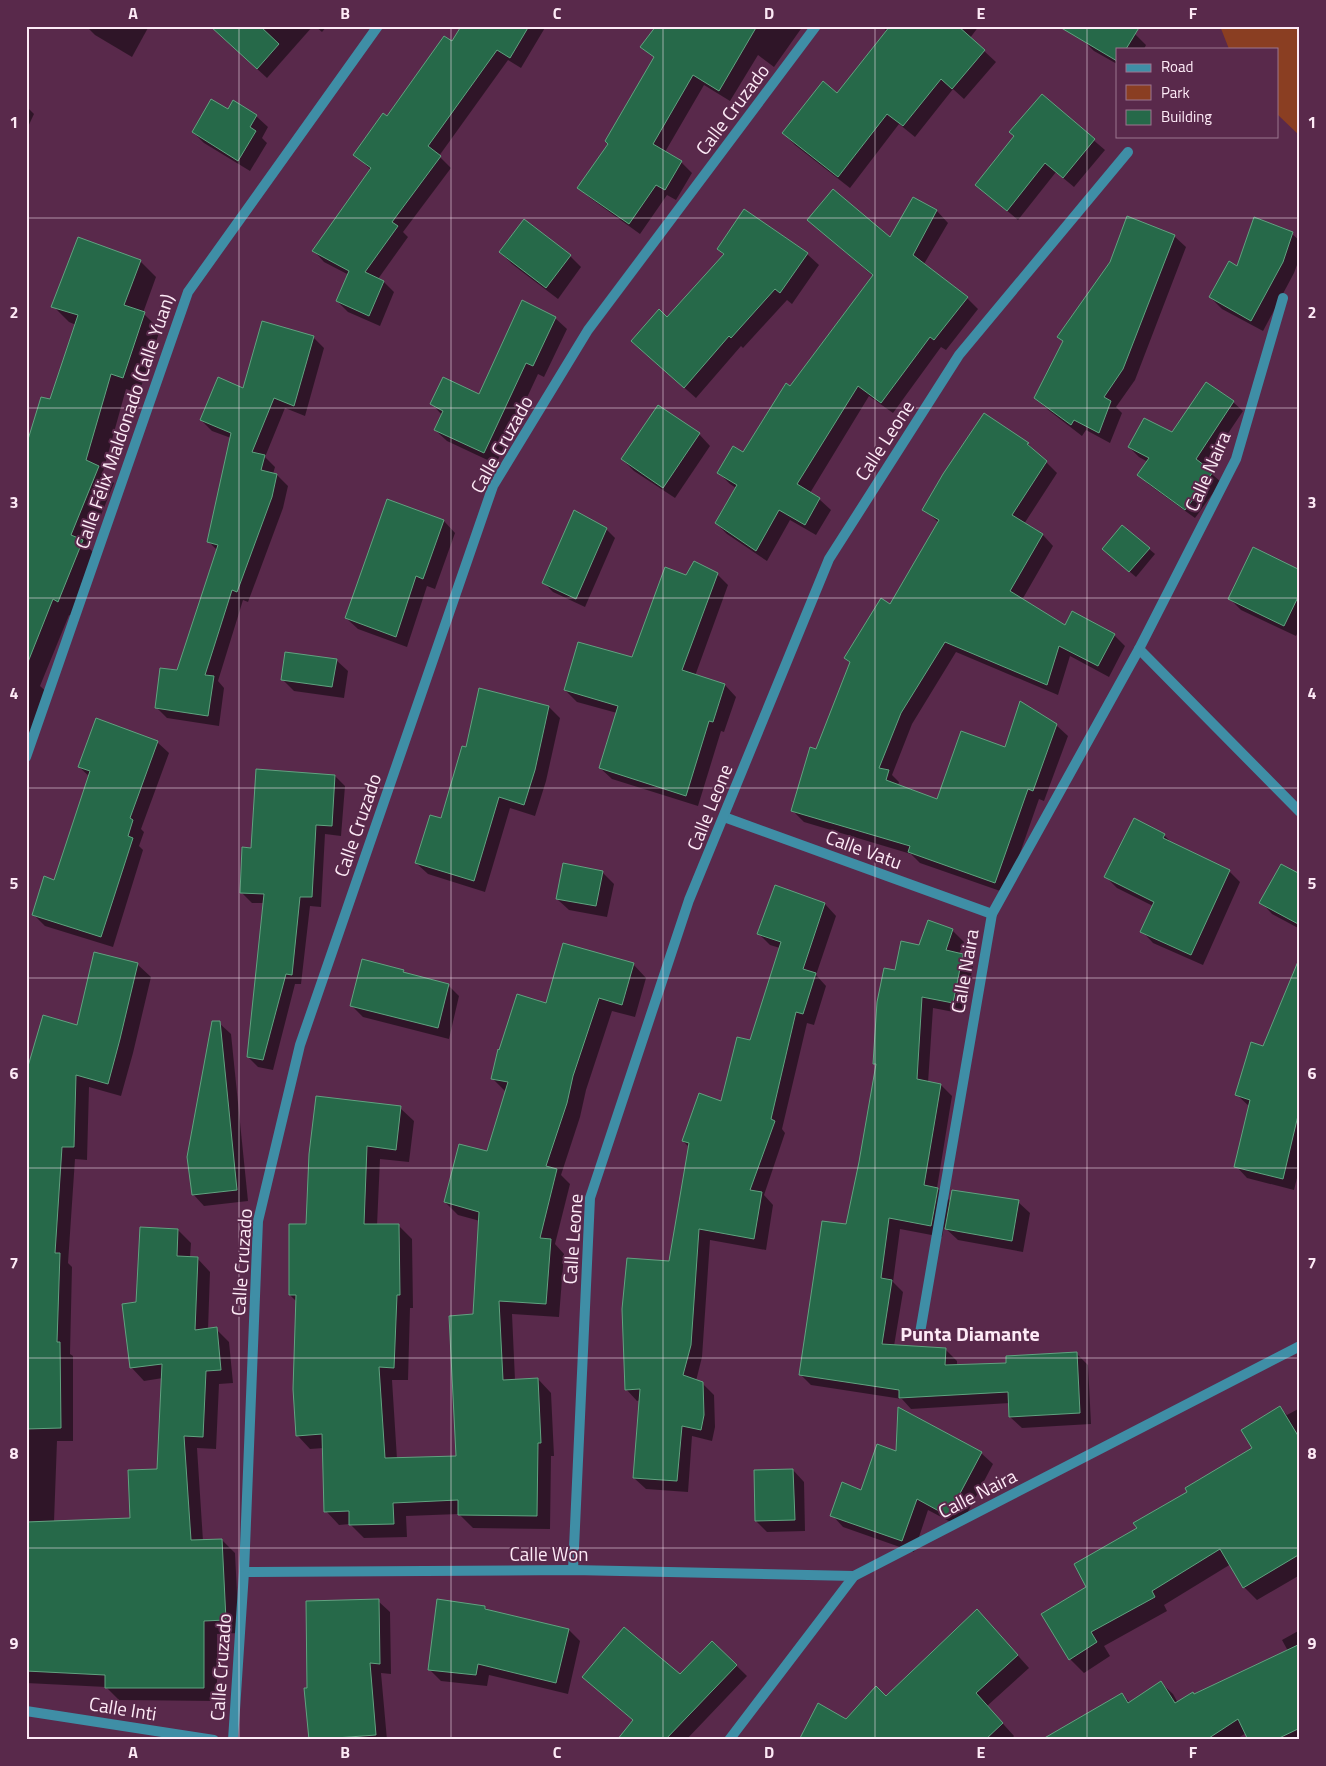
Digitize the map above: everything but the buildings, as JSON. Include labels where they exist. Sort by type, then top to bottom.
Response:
[{"type":"street","name":"Calle Félix Maldonado (Calle Yuan)","points":[[26,757],[188,292],[378,26]]},
{"type":"street","name":"Calle Cruzado","points":[[233,1740],[244,1572],[258,1221],[300,1045],[493,486],[588,330],[816,26]]},
{"type":"street","name":"Calle Leone","points":[[573,1570],[590,1198],[689,900],[829,559],[959,355],[1128,152]]},
{"type":"street","name":"Calle Naira","points":[[920,1332],[992,914],[1139,648],[1236,460],[1284,298]]},
{"type":"street","points":[[1139,648],[1300,812]]},
{"type":"street","name":"Calle Vatu","points":[[724,817],[992,914]]},
{"type":"street","name":"Calle Naira","points":[[729,1740],[854,1576],[1300,1346]]},
{"type":"street","name":"Calle Won","points":[[244,1572],[573,1570],[854,1576]]},
{"type":"street","name":"Calle Inti","points":[[26,1711],[214,1740]]},
{"type":"green space","points":[[1220,26],[1300,26],[1300,136],[1278,115],[1278,48],[1229,48]]},
{"type":"district","name":"Punta Diamante","points":[[970,1333]]}]
